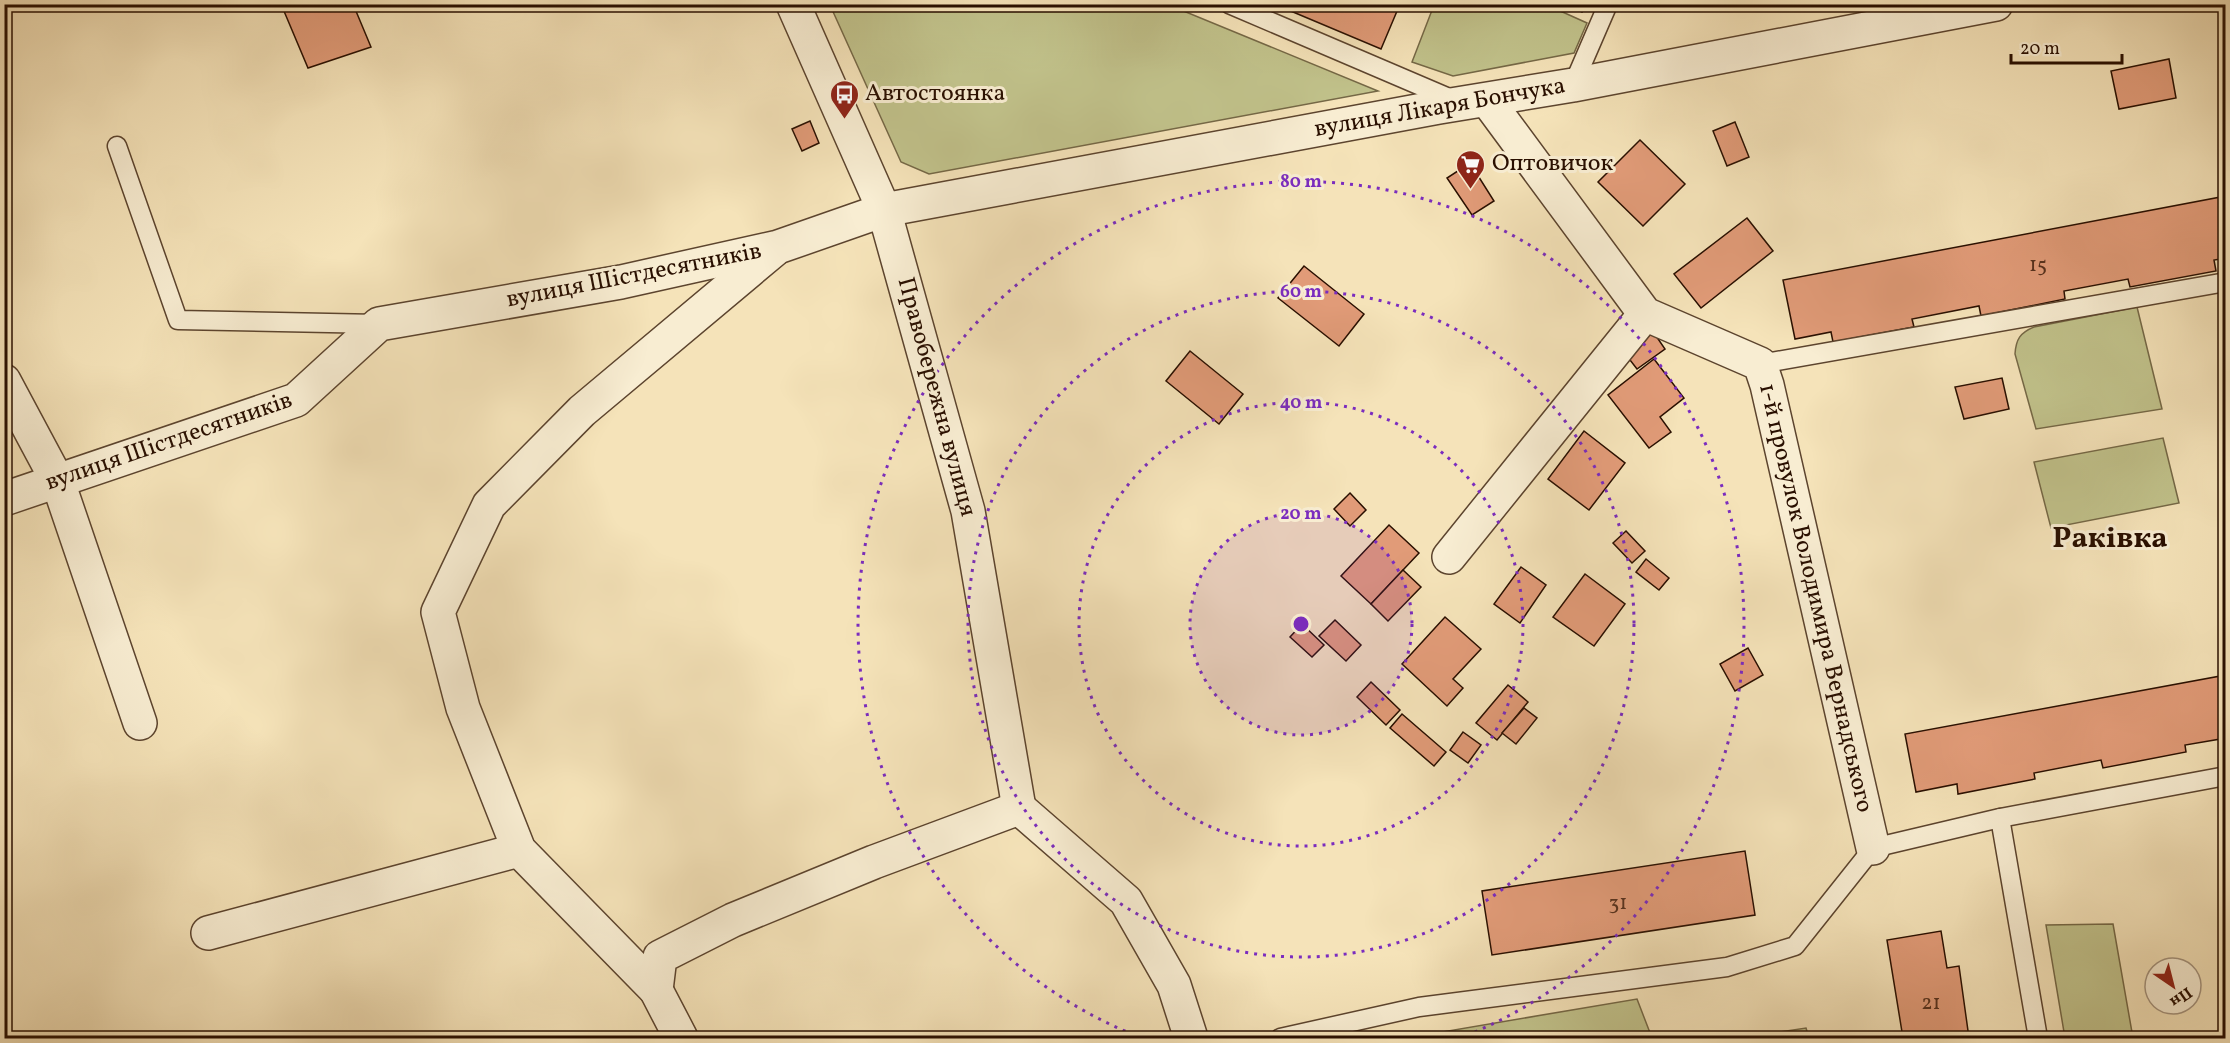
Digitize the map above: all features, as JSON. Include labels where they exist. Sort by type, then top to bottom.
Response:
[{"type":"street","name":"Правобережна вулиця","points":[[793,4],[884,210],[968,511],[1019,808]]},
{"type":"street","name":"вулиця Лікаря Бончука","points":[[884,210],[1439,107],[1573,86],[1880,16],[1996,4]]},
{"type":"street","points":[[1449,557],[1645,314],[1476,102]]},
{"type":"street","name":"вулиця Шістдесятників","points":[[4,499],[296,400],[379,324],[621,282],[778,247],[884,210]]},
{"type":"street","points":[[681,1038],[656,990],[519,850],[463,708],[438,612],[489,505],[582,411],[778,247]]},
{"type":"street","name":"1-й провулок Володимира Вернадського","points":[[1645,314],[1760,364],[1770,396],[1873,848]]},
{"type":"street","points":[[4,381],[58,482],[140,723]]},
{"type":"street","points":[[656,990],[660,957],[733,920],[874,862],[1019,808],[1126,901],[1174,984],[1191,1038]]},
{"type":"street","points":[[208,933],[519,850]]},
{"type":"lane","points":[[1229,4],[1476,102]]},
{"type":"lane","points":[[1573,86],[1608,4]]},
{"type":"lane","name":"вулиця Шістдесятників","points":[[117,147],[178,320],[379,324]]},
{"type":"lane","points":[[1760,364],[2226,282]]},
{"type":"lane","points":[[1280,1038],[1419,1007],[1727,967],[1795,946],[1873,848],[2000,818],[2226,776]]},
{"type":"lane","points":[[2000,818],[2038,1038]]},
{"type":"green space","points":[[830,5],[1169,5],[1378,91],[929,174],[901,162]]},
{"type":"green space","points":[[1434,5],[1547,5],[1587,23],[1574,53],[1453,76],[1412,62]]},
{"type":"green space","points":[[2137,307],[2162,409],[2036,429],[2015,354],[2016,344],[2020,337],[2034,327]]},
{"type":"green space","points":[[2163,438],[2179,503],[2051,528],[2034,462]]},
{"type":"green space","points":[[2113,924],[2133,1038],[2065,1038],[2046,925]]},
{"type":"green space","points":[[1637,999],[1652,1038],[1444,1038],[1442,1032]]},
{"type":"green space","points":[[1806,1028],[1809,1038],[1739,1038]]},
{"type":"building","points":[[281,4],[353,4],[371,47],[308,68]]},
{"type":"building","points":[[1274,4],[1400,4],[1381,49]]},
{"type":"building","points":[[1564,4],[1585,4],[1582,12]]},
{"type":"building","points":[[2169,59],[2176,98],[2119,109],[2111,71]]},
{"type":"building","points":[[810,121],[819,143],[802,151],[792,129]]},
{"type":"building","points":[[1735,122],[1749,157],[1727,166],[1713,131]]},
{"type":"building","points":[[1640,140],[1685,184],[1643,226],[1598,182]]},
{"type":"building","name":"Оптовичок","points":[[1470,163],[1494,201],[1472,215],[1447,178]]},
{"type":"building","points":[[2226,196],[2226,258],[2214,260],[2216,271],[2130,287],[2128,279],[2064,291],[2065,299],[1981,316],[1979,306],[1912,319],[1914,327],[1833,342],[1831,332],[1795,339],[1783,280]]},
{"type":"building","points":[[1747,218],[1773,251],[1701,308],[1674,274]]},
{"type":"building","points":[[1304,266],[1364,314],[1339,346],[1278,298]]},
{"type":"building","points":[[1652,330],[1665,349],[1637,369],[1623,351]]},
{"type":"building","points":[[1190,351],[1243,394],[1219,424],[1166,381]]},
{"type":"building","points":[[1654,359],[1684,398],[1660,417],[1671,432],[1649,448],[1608,395]]},
{"type":"building","points":[[2002,378],[2009,409],[1964,419],[1955,387]]},
{"type":"building","points":[[1584,431],[1625,463],[1589,510],[1548,479]]},
{"type":"building","points":[[1350,493],[1366,510],[1350,526],[1334,509]]},
{"type":"building","points":[[1389,525],[1419,553],[1371,604],[1341,576]]},
{"type":"building","points":[[1626,531],[1645,551],[1632,563],[1613,543]]},
{"type":"building","points":[[1646,559],[1669,578],[1659,590],[1636,572]]},
{"type":"building","points":[[1521,567],[1546,585],[1520,623],[1494,604]]},
{"type":"building","points":[[1403,570],[1421,587],[1388,621],[1371,604]]},
{"type":"building","points":[[1585,574],[1625,604],[1594,646],[1553,617]]},
{"type":"building","points":[[1445,617],[1481,649],[1453,679],[1463,688],[1447,706],[1402,664]]},
{"type":"building","points":[[1335,620],[1361,645],[1346,661],[1319,636]]},
{"type":"building","points":[[1302,624],[1324,645],[1312,657],[1290,637]]},
{"type":"building","points":[[1748,648],[1763,675],[1735,691],[1720,664]]},
{"type":"building","points":[[2226,675],[2226,738],[2185,745],[2186,752],[2103,768],[2101,760],[2034,773],[2035,779],[1958,794],[1957,784],[1916,792],[1905,734]]},
{"type":"building","points":[[1371,682],[1400,710],[1386,725],[1357,697]]},
{"type":"building","points":[[1508,685],[1528,702],[1497,740],[1476,723]]},
{"type":"building","points":[[1524,708],[1537,718],[1516,744],[1502,733]]},
{"type":"building","points":[[1402,714],[1446,752],[1434,766],[1390,728]]},
{"type":"building","points":[[1463,732],[1481,745],[1468,763],[1450,750]]},
{"type":"building","points":[[1745,851],[1755,915],[1492,955],[1482,891]]},
{"type":"building","points":[[1941,931],[1947,968],[1959,966],[1969,1038],[1903,1038],[1887,940]]},
{"type":"place","name":"Автостоянка","points":[[844,120]]},
{"type":"place","name":"Оптовичок","points":[[1471,190]]},
{"type":"district","name":"Раківка","points":[[2110,539]]}]
